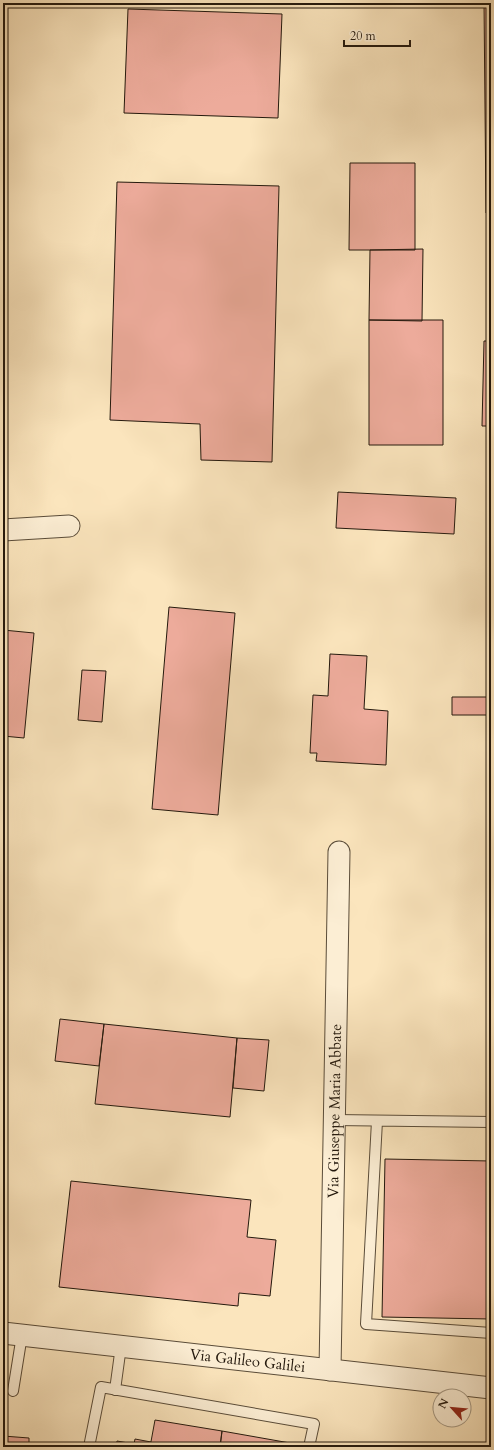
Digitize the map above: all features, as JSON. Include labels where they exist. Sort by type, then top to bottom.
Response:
[{"type":"street","points":[[3,530],[69,526]]},
{"type":"street","name":"Via Giuseppe Maria Abbate","points":[[330,1370],[340,852]]},
{"type":"street","name":"Via Galileo Galilei","points":[[12,1334],[491,1388]]},
{"type":"lane","points":[[335,1120],[491,1122]]},
{"type":"lane","points":[[377,1121],[366,1324],[491,1333]]},
{"type":"lane","points":[[12,1334],[13,1391]]},
{"type":"lane","points":[[115,1390],[121,1346]]},
{"type":"lane","points":[[89,1447],[101,1387],[314,1424],[309,1447]]},
{"type":"building","points":[[484,3],[491,3],[491,213],[486,213]]},
{"type":"building","points":[[128,9],[282,14],[278,118],[124,113]]},
{"type":"building","points":[[350,163],[415,163],[415,250],[349,250]]},
{"type":"building","points":[[117,182],[279,186],[272,462],[201,460],[200,424],[110,420]]},
{"type":"building","points":[[423,249],[422,321],[369,320],[370,250]]},
{"type":"building","points":[[369,320],[443,320],[443,445],[369,445]]},
{"type":"building","points":[[484,341],[491,341],[491,426],[482,426]]},
{"type":"building","points":[[338,492],[456,498],[454,534],[336,528]]},
{"type":"building","points":[[169,607],[235,613],[218,815],[152,809]]},
{"type":"building","points":[[3,630],[34,633],[24,738],[3,736]]},
{"type":"building","points":[[330,654],[367,656],[364,709],[388,711],[386,765],[316,761],[317,753],[310,753],[313,695],[328,696]]},
{"type":"building","points":[[82,670],[106,671],[102,722],[78,720]]},
{"type":"building","points":[[452,697],[491,697],[491,715],[452,715]]},
{"type":"building","points":[[60,1019],[104,1024],[99,1066],[55,1061]]},
{"type":"building","points":[[104,1024],[237,1038],[230,1117],[95,1104]]},
{"type":"building","points":[[237,1038],[269,1040],[264,1091],[233,1088]]},
{"type":"building","points":[[385,1159],[491,1161],[491,1319],[382,1317]]},
{"type":"building","points":[[71,1181],[251,1200],[247,1237],[276,1240],[270,1296],[239,1293],[238,1306],[59,1287]]},
{"type":"building","points":[[155,1420],[222,1431],[220,1447],[150,1447]]},
{"type":"building","points":[[222,1431],[290,1443],[289,1447],[220,1447]]},
{"type":"building","points":[[3,1436],[29,1438],[29,1447],[3,1447]]},
{"type":"building","points":[[135,1439],[151,1442],[150,1447],[116,1447],[117,1441],[134,1444]]}]
